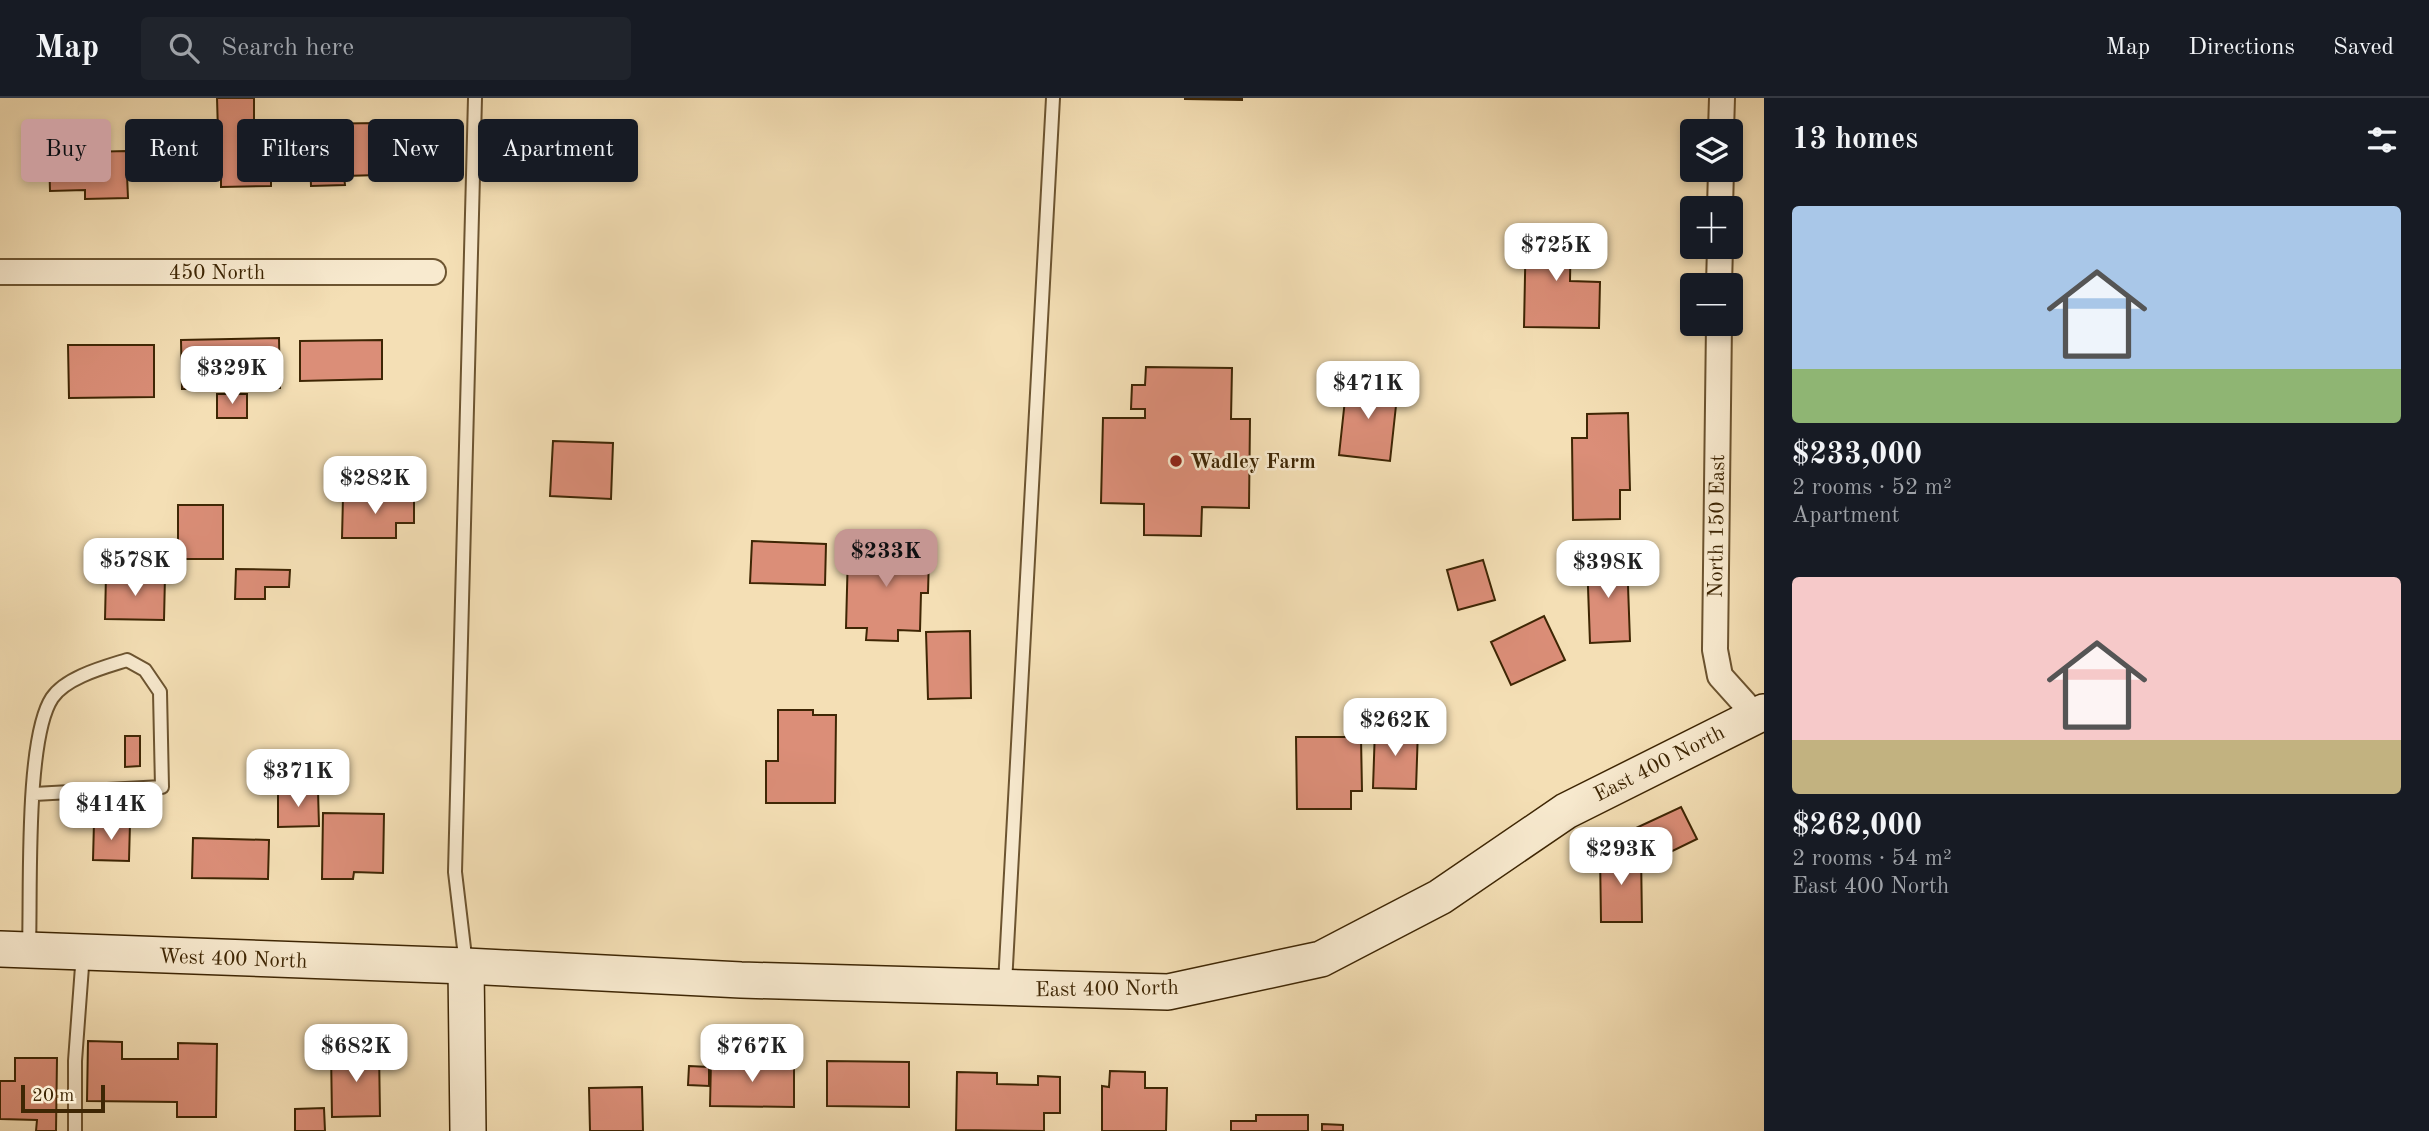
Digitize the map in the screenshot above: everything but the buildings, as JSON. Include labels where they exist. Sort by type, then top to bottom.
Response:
[{"type":"street","points":[[1721,119],[1722,98]]},
{"type":"street","name":"450 North","points":[[0,272],[433,272]]},
{"type":"street","name":"North 150 East","points":[[1719,336],[1715,650],[1720,676],[1759,713]]},
{"type":"street","name":"East 400 North","points":[[466,965],[741,980],[1168,992],[1321,959],[1440,897],[1566,811],[1759,713]]},
{"type":"street","name":"West 400 North","points":[[15,950],[466,965]]},
{"type":"street","points":[[466,965],[468,1131]]},
{"type":"lane","points":[[466,965],[455,872],[475,98]]},
{"type":"lane","points":[[1005,988],[1053,98]]},
{"type":"lane","points":[[15,950],[34,794],[35,744],[52,697],[89,671],[127,660],[145,670],[160,692],[162,787],[34,794]]},
{"type":"lane","points":[[75,1131],[75,1061],[83,953]]},
{"type":"place","name":"Wadley Farm","points":[[1176,461]]}]
